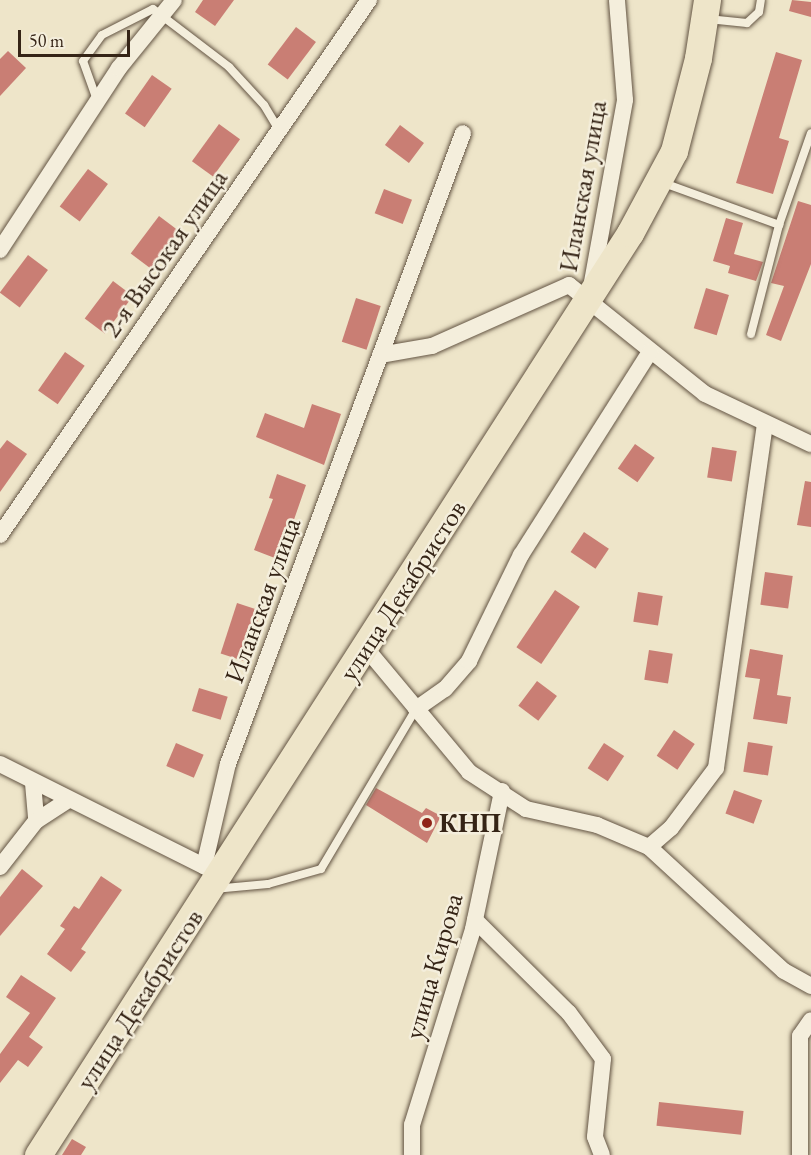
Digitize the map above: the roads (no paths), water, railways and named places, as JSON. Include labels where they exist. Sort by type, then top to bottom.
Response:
[{"type":"main road","name":"улица Декабристов","points":[[38,1155],[212,876],[365,647],[589,298],[658,181],[674,151],[698,58],[706,9]]},
{"type":"street","points":[[0,250],[119,68],[162,18],[174,0]]},
{"type":"street","name":"2-я Высокая улица","points":[[0,535],[369,0]]},
{"type":"street","name":"Иланская улица","points":[[380,356],[432,346],[569,285],[589,298],[625,100],[617,0]]},
{"type":"street","name":"Иланская улица","points":[[212,876],[228,764],[463,133]]},
{"type":"street","points":[[589,298],[650,352],[705,394],[811,444]]},
{"type":"street","points":[[416,709],[445,689],[469,661],[522,555],[650,352]]},
{"type":"street","points":[[649,847],[671,828],[716,768],[765,424]]},
{"type":"street","points":[[365,647],[469,772],[502,791],[526,809],[597,825],[649,847],[784,971],[811,986]]},
{"type":"street","points":[[0,764],[212,876]]},
{"type":"street","points":[[33,783],[36,821]]},
{"type":"street","name":"улица Кирова","points":[[412,1155],[412,1125],[475,920],[502,791]]},
{"type":"street","points":[[0,867],[36,821],[68,800]]},
{"type":"street","points":[[475,920],[569,1013],[603,1059],[595,1137],[602,1155]]},
{"type":"street","points":[[800,1155],[800,1036],[811,1020]]},
{"type":"lane","points":[[706,9],[747,23],[759,12],[761,0]]},
{"type":"lane","points":[[97,100],[83,61],[102,35],[153,9],[229,67],[264,105],[279,131]]},
{"type":"lane","points":[[751,334],[779,225],[811,134]]},
{"type":"lane","points":[[658,181],[779,225]]},
{"type":"lane","points":[[212,876],[268,884],[321,869],[416,709]]},
{"type":"place","name":"КНП","points":[[427,823]]}]
